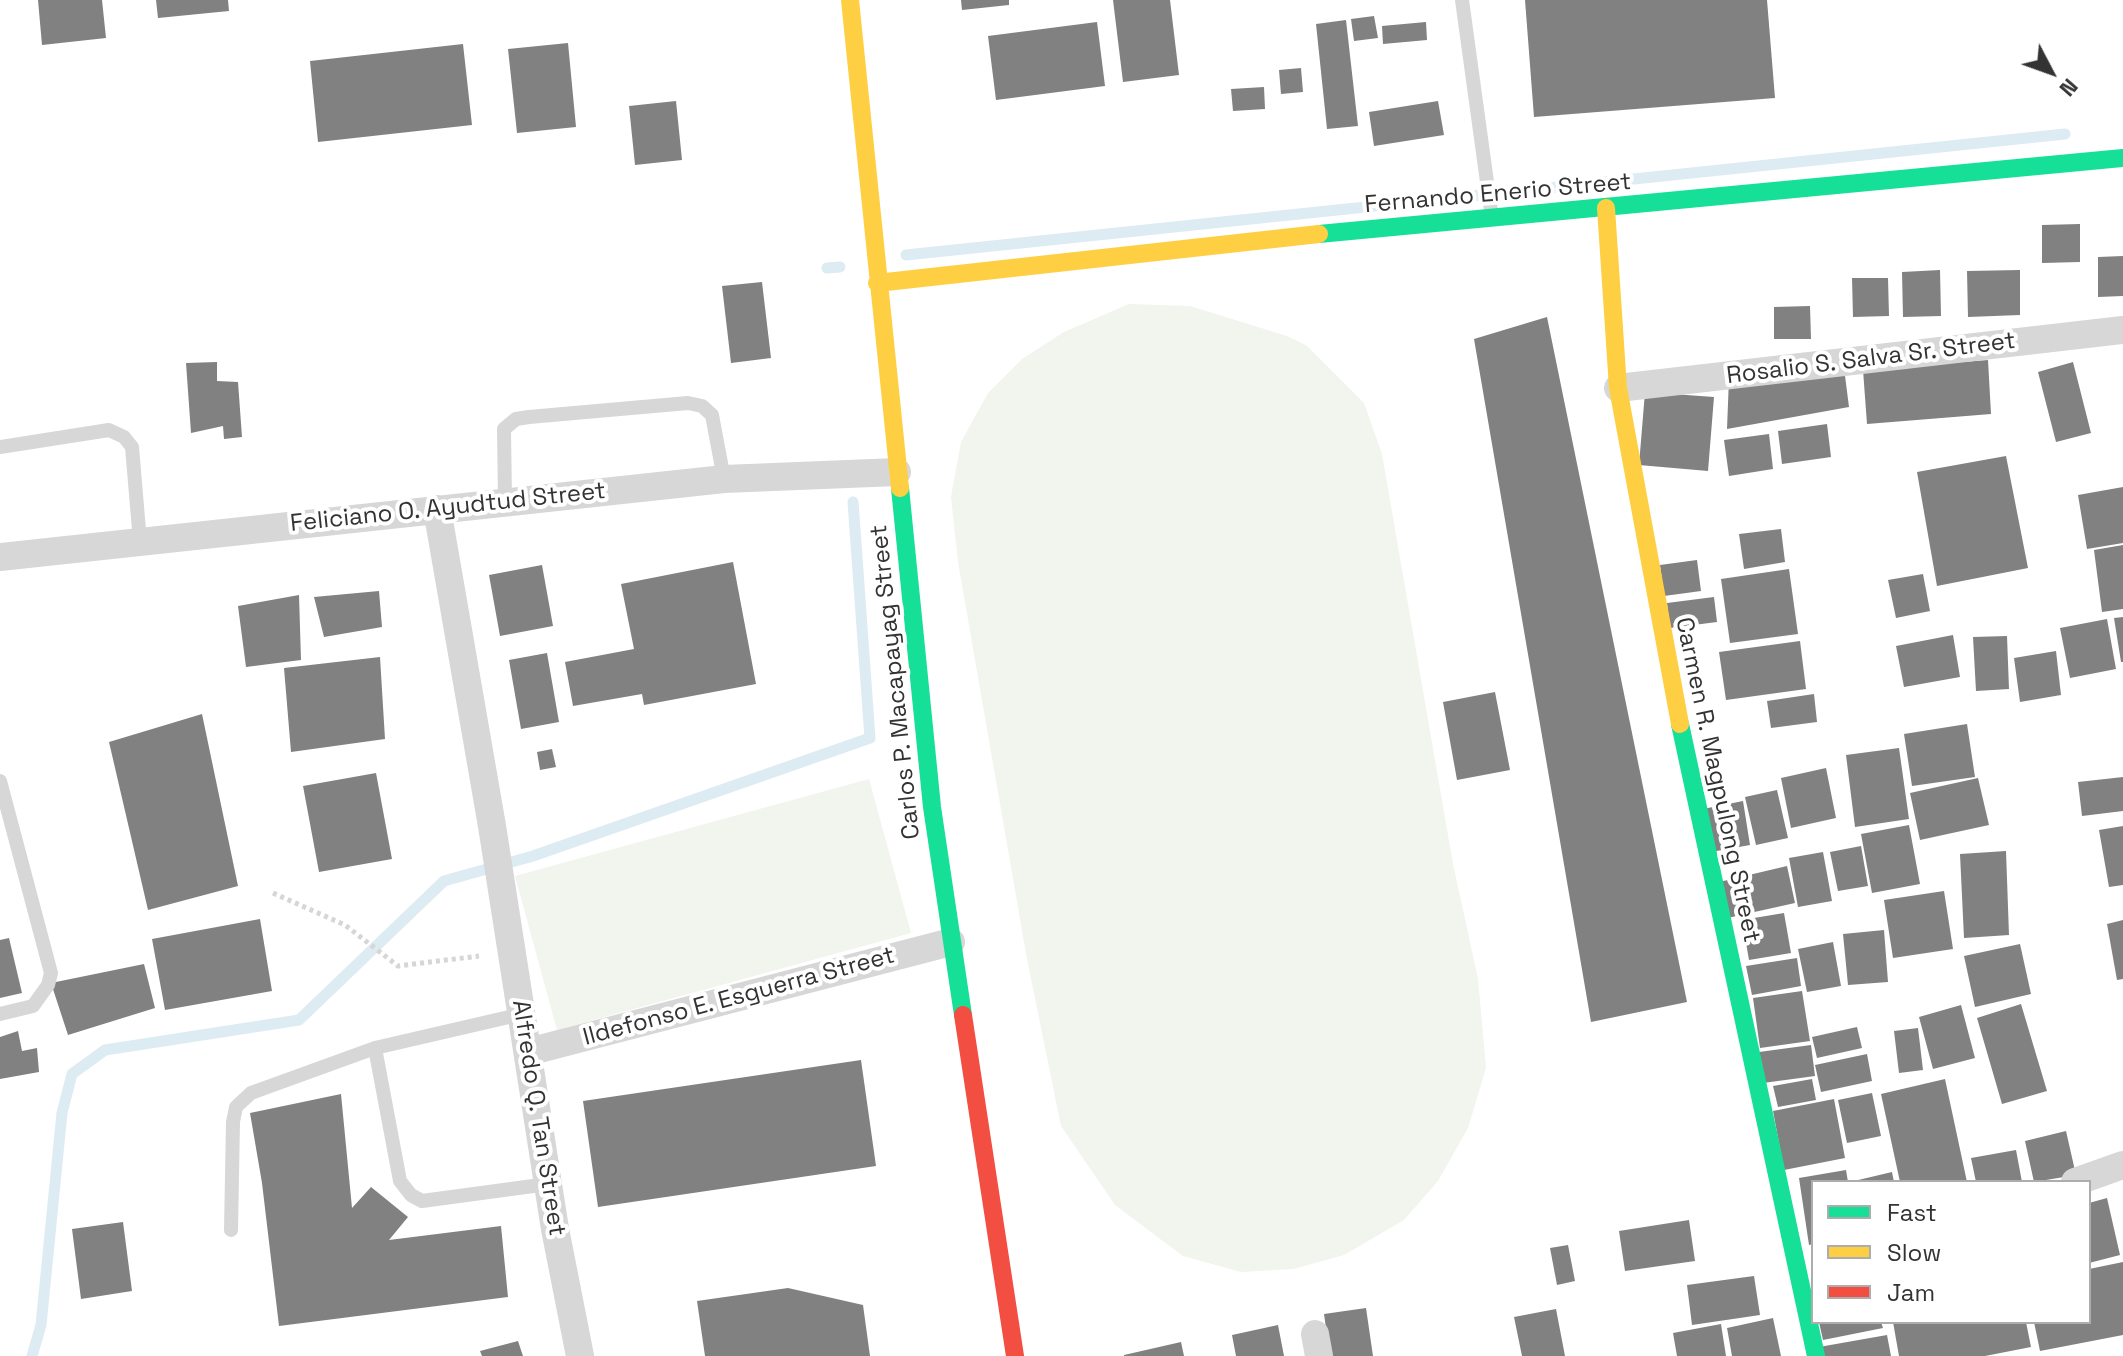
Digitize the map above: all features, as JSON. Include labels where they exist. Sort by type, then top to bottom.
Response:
[{"type":"street","name":"Carlos P. Macapayag Street","points":[[850,0],[932,807],[1015,1356]]},
{"type":"street","name":"Fernando Enerio Street","points":[[877,283],[1491,210],[1606,208],[2123,158]]},
{"type":"street","name":"Carmen R. Magpulong Street","points":[[1606,208],[1618,388],[1686,754],[1804,1256],[1811,1314]]},
{"type":"street","name":"Rosalio S. Salva Sr. Street","points":[[1618,388],[2123,330]]},
{"type":"street","name":"Feliciano O. Ayudtud Street","points":[[0,557],[724,479],[897,472]]},
{"type":"street","name":"Alfredo Q. Tan Street","points":[[437,509],[492,826],[548,1184],[580,1356]]},
{"type":"street","name":"Ildefonso E. Esguerra Street","points":[[528,1052],[951,942]]},
{"type":"street","points":[[2081,1180],[2123,1165]]},
{"type":"street","name":"Carmen R. Magpulong Street","points":[[1812,1324],[1816,1356]]},
{"type":"lane","points":[[1462,0],[1491,210]]},
{"type":"lane","points":[[505,501],[504,429],[516,419],[529,417],[688,403],[702,406],[712,415],[724,479]]},
{"type":"lane","points":[[0,447],[109,430],[124,437],[132,447],[140,542]]},
{"type":"lane","points":[[0,781],[51,973],[33,1006],[0,1014]]},
{"type":"lane","points":[[231,1230],[236,1107],[251,1093],[375,1048],[522,1014]]},
{"type":"lane","points":[[375,1048],[400,1181],[411,1195],[422,1201],[548,1184]]},
{"type":"path","points":[[273,893],[345,925],[398,966],[512,953]]},
{"type":"shaded area","points":[[1129,304],[1190,306],[1287,336],[1307,346],[1364,403],[1382,454],[1453,864],[1478,979],[1486,1068],[1468,1128],[1438,1181],[1404,1220],[1344,1255],[1294,1269],[1241,1272],[1183,1256],[1115,1205],[1061,1126],[1027,959],[958,562],[951,497],[961,442],[988,393],[1022,359],[1064,332]]},
{"type":"shaded area","points":[[869,779],[911,933],[557,1030],[515,876]]},
{"type":"building","points":[[38,0],[102,0],[106,38],[42,45]]},
{"type":"building","points":[[156,0],[228,0],[229,11],[158,18]]},
{"type":"building","points":[[961,0],[1009,0],[1009,5],[962,10]]},
{"type":"building","points":[[1113,0],[1170,0],[1179,75],[1123,82]]},
{"type":"building","points":[[1525,0],[1767,0],[1775,98],[1534,117]]},
{"type":"building","points":[[1374,16],[1378,38],[1354,41],[1351,19]]},
{"type":"building","points":[[1346,20],[1358,126],[1327,129],[1316,24]]},
{"type":"building","points":[[1097,22],[1105,86],[996,100],[988,36]]},
{"type":"building","points":[[1426,22],[1427,40],[1383,44],[1382,26]]},
{"type":"building","points":[[568,43],[576,127],[517,133],[508,49]]},
{"type":"building","points":[[463,44],[472,125],[318,142],[310,61]]},
{"type":"building","points":[[1301,68],[1303,92],[1281,94],[1279,70]]},
{"type":"building","points":[[1264,87],[1265,109],[1233,111],[1231,89]]},
{"type":"building","points":[[676,101],[682,160],[635,165],[629,106]]},
{"type":"building","points":[[1438,101],[1444,135],[1374,146],[1369,112]]},
{"type":"building","points":[[2080,224],[2080,262],[2042,263],[2042,225]]},
{"type":"building","points":[[2123,256],[2123,296],[2098,297],[2098,257]]},
{"type":"building","points":[[1940,270],[1941,316],[1903,317],[1902,272]]},
{"type":"building","points":[[2020,270],[2020,315],[1968,317],[1967,271]]},
{"type":"building","points":[[1852,278],[1888,278],[1889,316],[1853,317]]},
{"type":"building","points":[[762,282],[771,358],[731,363],[722,286]]},
{"type":"building","points":[[1810,306],[1811,339],[1774,339],[1774,307]]},
{"type":"building","points":[[1547,317],[1687,1002],[1591,1022],[1474,339]]},
{"type":"building","points":[[1988,360],[1991,414],[1867,424],[1863,370]]},
{"type":"building","points":[[217,362],[217,381],[238,382],[242,437],[224,439],[223,426],[191,433],[186,363]]},
{"type":"building","points":[[2073,362],[2091,433],[2056,442],[2038,372]]},
{"type":"building","points":[[1844,368],[1849,407],[1727,429],[1729,378]]},
{"type":"building","points":[[1645,392],[1714,397],[1708,471],[1639,465]]},
{"type":"building","points":[[1827,424],[1831,457],[1782,464],[1778,431]]},
{"type":"building","points":[[1769,434],[1773,469],[1729,476],[1724,440]]},
{"type":"building","points":[[2006,456],[2028,568],[1937,586],[1917,472]]},
{"type":"building","points":[[2123,487],[2123,543],[2087,549],[2078,495]]},
{"type":"building","points":[[1781,529],[1785,562],[1744,569],[1739,534]]},
{"type":"building","points":[[2123,545],[2123,609],[2102,612],[2094,550]]},
{"type":"building","points":[[1697,560],[1701,591],[1664,596],[1660,565]]},
{"type":"building","points":[[733,562],[756,684],[644,705],[642,694],[573,706],[565,662],[634,649],[621,584]]},
{"type":"building","points":[[542,565],[553,626],[500,636],[489,575]]},
{"type":"building","points":[[1789,569],[1798,634],[1730,643],[1721,579]]},
{"type":"building","points":[[1923,574],[1930,611],[1896,618],[1888,580]]},
{"type":"building","points":[[379,591],[382,627],[324,637],[314,597]]},
{"type":"building","points":[[299,595],[301,660],[246,667],[238,606]]},
{"type":"building","points":[[1714,597],[1717,622],[1670,628],[1667,603]]},
{"type":"building","points":[[2123,617],[2123,662],[2121,662],[2114,618]]},
{"type":"building","points":[[2107,619],[2116,669],[2070,678],[2060,628]]},
{"type":"building","points":[[1953,635],[1960,677],[1904,687],[1896,646]]},
{"type":"building","points":[[2007,636],[2009,689],[1976,691],[1973,637]]},
{"type":"building","points":[[1800,641],[1806,689],[1726,700],[1719,652]]},
{"type":"building","points":[[2056,651],[2061,695],[2020,702],[2014,658]]},
{"type":"building","points":[[547,653],[559,722],[521,729],[509,660]]},
{"type":"building","points":[[380,657],[385,739],[291,752],[284,668]]},
{"type":"building","points":[[1495,692],[1510,770],[1457,780],[1443,702]]},
{"type":"building","points":[[1814,694],[1817,722],[1771,728],[1767,701]]},
{"type":"building","points":[[202,714],[238,886],[148,910],[109,742]]},
{"type":"building","points":[[1967,724],[1975,777],[1912,786],[1904,734]]},
{"type":"building","points":[[1899,748],[1909,819],[1855,827],[1846,755]]},
{"type":"building","points":[[552,749],[556,767],[540,770],[537,752]]},
{"type":"building","points":[[1826,768],[1836,818],[1791,828],[1781,778]]},
{"type":"building","points":[[376,773],[392,859],[319,872],[303,786]]},
{"type":"building","points":[[2123,777],[2123,811],[2082,816],[2078,782]]},
{"type":"building","points":[[1978,778],[1989,825],[1920,840],[1910,793]]},
{"type":"building","points":[[1777,790],[1788,838],[1756,845],[1745,797]]},
{"type":"building","points":[[1743,801],[1750,845],[1711,852],[1703,809]]},
{"type":"building","points":[[1909,825],[1920,884],[1872,893],[1861,834]]},
{"type":"building","points":[[2123,826],[2123,885],[2109,887],[2099,830]]},
{"type":"building","points":[[1861,846],[1868,886],[1838,891],[1830,852]]},
{"type":"building","points":[[2006,851],[2009,935],[1964,938],[1960,854]]},
{"type":"building","points":[[1823,852],[1832,901],[1798,907],[1789,858]]},
{"type":"building","points":[[1787,866],[1795,903],[1723,919],[1715,883]]},
{"type":"building","points":[[1944,891],[1953,949],[1893,958],[1884,900]]},
{"type":"building","points":[[1784,913],[1791,953],[1749,960],[1742,920]]},
{"type":"building","points":[[260,919],[272,991],[165,1010],[152,939]]},
{"type":"building","points":[[2123,920],[2123,979],[2117,980],[2107,924]]},
{"type":"building","points":[[1884,930],[1888,982],[1848,985],[1843,934]]},
{"type":"building","points":[[9,938],[22,993],[0,998],[0,940]]},
{"type":"building","points":[[1833,942],[1841,986],[1807,992],[1798,949]]},
{"type":"building","points":[[2020,944],[2031,994],[1975,1007],[1964,956]]},
{"type":"building","points":[[1797,958],[1801,986],[1752,995],[1746,966]]},
{"type":"building","points":[[144,964],[155,1008],[68,1035],[51,983]]},
{"type":"building","points":[[1802,991],[1810,1041],[1760,1048],[1753,998]]},
{"type":"building","points":[[2021,1004],[2047,1091],[2002,1104],[1977,1018]]},
{"type":"building","points":[[1961,1005],[1975,1058],[1933,1069],[1919,1017]]},
{"type":"building","points":[[1857,1027],[1862,1048],[1817,1058],[1812,1037]]},
{"type":"building","points":[[1918,1028],[1923,1070],[1899,1073],[1894,1031]]},
{"type":"building","points":[[18,1031],[22,1051],[37,1048],[39,1072],[0,1079],[0,1037]]},
{"type":"building","points":[[1811,1045],[1815,1076],[1763,1083],[1759,1052]]},
{"type":"building","points":[[1867,1054],[1872,1081],[1821,1092],[1815,1065]]},
{"type":"building","points":[[861,1060],[876,1166],[598,1207],[583,1101]]},
{"type":"building","points":[[1812,1079],[1816,1100],[1778,1107],[1773,1086]]},
{"type":"building","points":[[1945,1079],[1967,1180],[1900,1180],[1881,1094]]},
{"type":"building","points":[[1872,1093],[1881,1136],[1847,1143],[1838,1100]]},
{"type":"building","points":[[341,1094],[352,1208],[371,1187],[408,1217],[389,1240],[501,1226],[508,1297],[279,1326],[262,1183],[250,1113]]},
{"type":"building","points":[[1834,1099],[1845,1158],[1784,1170],[1773,1111]]},
{"type":"building","points":[[2066,1131],[2076,1175],[2034,1180],[2025,1141]]},
{"type":"building","points":[[2016,1150],[2022,1180],[1976,1180],[1971,1158]]},
{"type":"building","points":[[1846,1170],[1848,1180],[1811,1180],[1809,1245],[1799,1178]]},
{"type":"building","points":[[1892,1172],[1894,1180],[1858,1180]]},
{"type":"building","points":[[2107,1198],[2120,1255],[2091,1262],[2091,1202]]},
{"type":"building","points":[[1689,1220],[1695,1261],[1625,1271],[1619,1231]]},
{"type":"building","points":[[123,1222],[132,1291],[81,1299],[72,1229]]},
{"type":"building","points":[[1568,1245],[1575,1281],[1557,1285],[1550,1248]]},
{"type":"building","points":[[2123,1262],[2123,1335],[2040,1351],[2034,1324],[2091,1324],[2091,1269]]},
{"type":"building","points":[[1754,1276],[1760,1315],[1692,1325],[1687,1285]]},
{"type":"building","points":[[788,1288],[863,1305],[870,1356],[705,1356],[697,1301]]},
{"type":"building","points":[[1366,1308],[1373,1356],[1330,1356],[1324,1314]]},
{"type":"building","points":[[1556,1309],[1565,1356],[1522,1356],[1514,1317]]},
{"type":"building","points":[[1773,1318],[1781,1356],[1732,1356],[1727,1328]]},
{"type":"building","points":[[1721,1324],[1726,1356],[1677,1356],[1673,1333]]},
{"type":"building","points":[[1819,1324],[1882,1324],[1883,1328],[1823,1340]]},
{"type":"building","points":[[1893,1324],[2026,1324],[2031,1347],[1985,1356],[1899,1356]]},
{"type":"building","points":[[1278,1325],[1284,1356],[1236,1356],[1232,1335]]},
{"type":"building","points":[[1887,1335],[1891,1356],[1821,1356],[1819,1347]]},
{"type":"building","points":[[518,1341],[523,1356],[482,1356],[480,1351]]},
{"type":"building","points":[[1181,1342],[1184,1356],[1124,1356],[1124,1355]]},
{"type":"waterway","points":[[906,255],[2065,134]]},
{"type":"waterway","points":[[827,268],[840,267]]},
{"type":"waterway","points":[[32,1356],[41,1325],[62,1113],[72,1074],[105,1050],[299,1020],[444,881],[533,856],[870,738],[853,502]]},
{"type":"traffic: fast","points":[[1319,234],[2123,158]]},
{"type":"traffic: fast","points":[[900,488],[932,807],[963,1015]]},
{"type":"traffic: fast","points":[[1680,724],[1816,1356]]},
{"type":"traffic: slow","points":[[850,0],[900,488]]},
{"type":"traffic: slow","points":[[1606,208],[1618,388],[1680,724]]},
{"type":"traffic: slow","points":[[877,283],[1319,234]]},
{"type":"traffic: jam","points":[[963,1015],[1015,1356]]}]
